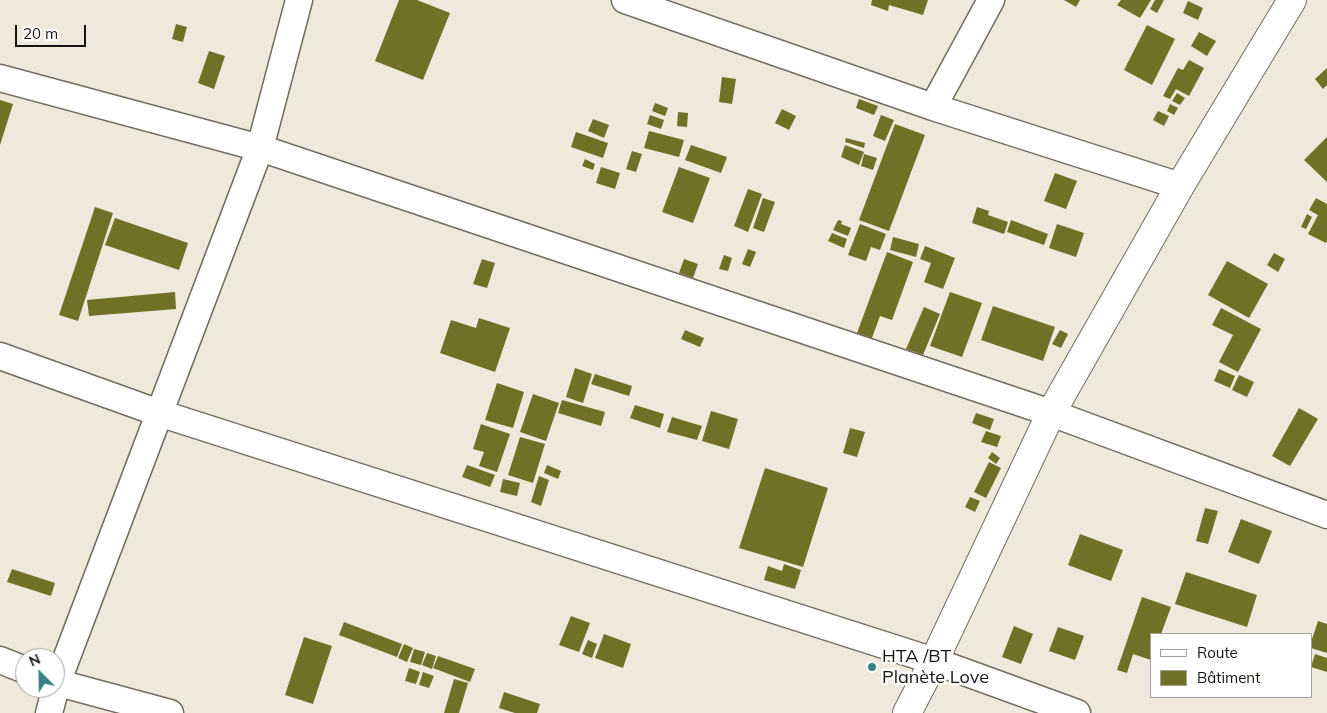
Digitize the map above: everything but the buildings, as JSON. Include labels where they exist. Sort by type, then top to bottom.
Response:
[{"type":"street","points":[[65,659],[260,148],[299,0]]},
{"type":"street","points":[[625,0],[933,107],[1180,186]]},
{"type":"street","points":[[933,107],[991,0]]},
{"type":"street","points":[[908,713],[1052,413],[1180,186],[1292,0]]},
{"type":"street","points":[[0,78],[260,148],[1052,413],[1327,515]]},
{"type":"street","points":[[0,356],[159,413],[934,661],[1077,713]]},
{"type":"street","points":[[0,660],[15,666]]},
{"type":"street","points":[[65,685],[170,713]]},
{"type":"street","points":[[49,713],[52,698]]},
{"type":"place","name":"HTA /BT Planète Love","points":[[872,667]]}]
